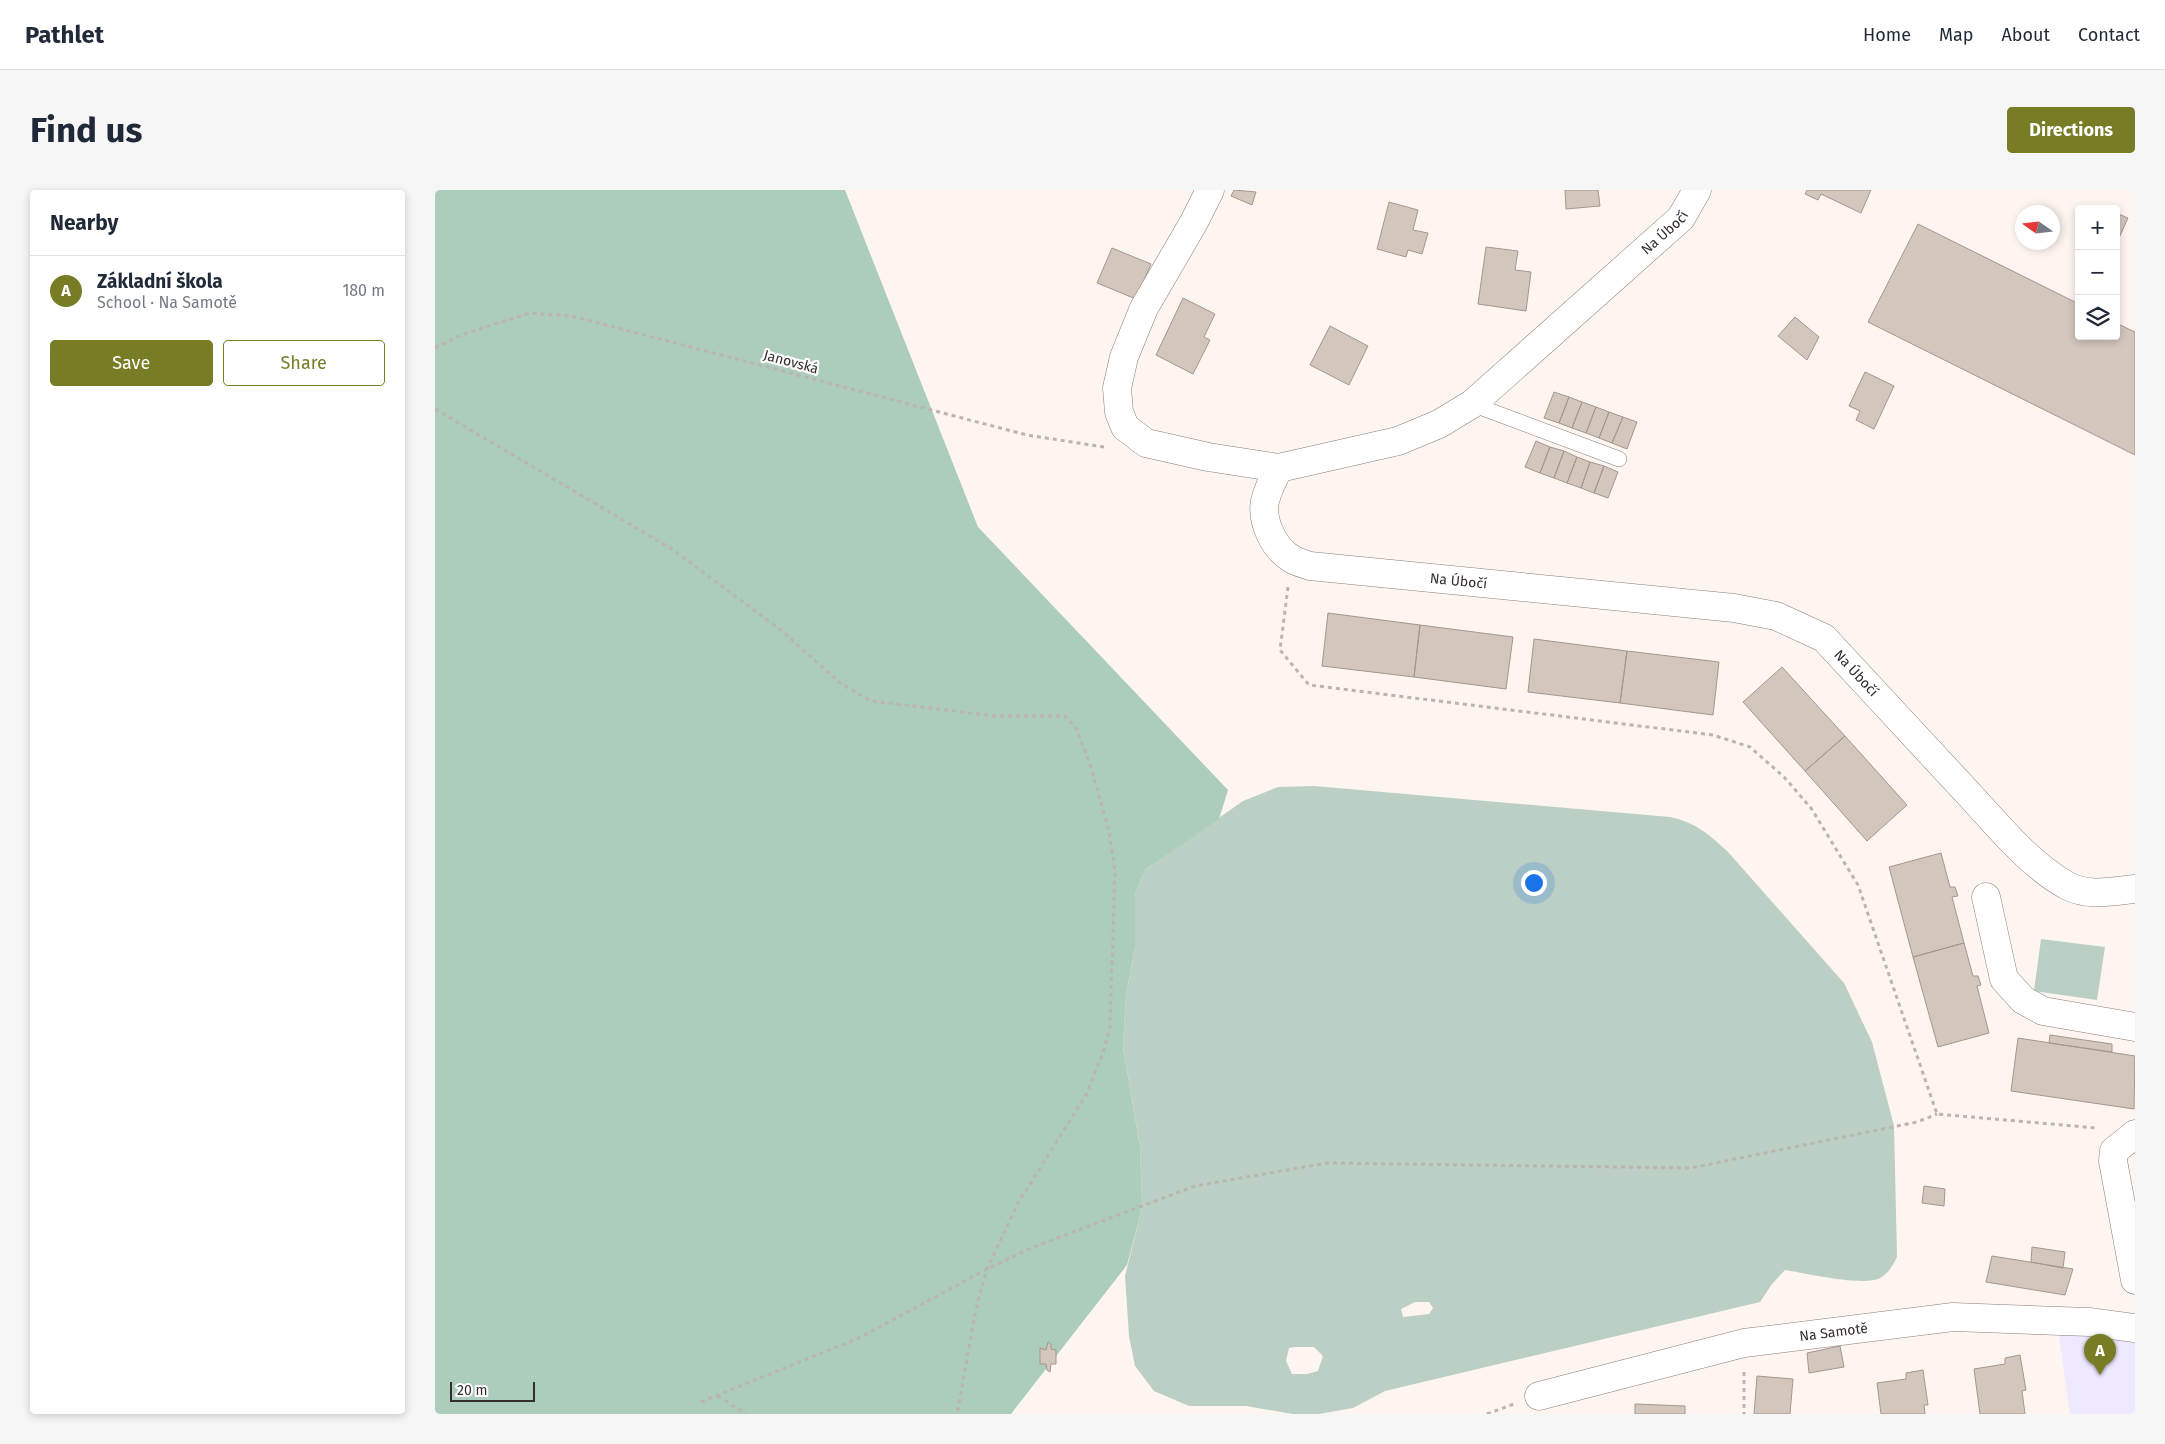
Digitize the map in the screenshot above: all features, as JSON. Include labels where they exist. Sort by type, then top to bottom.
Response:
[{"type":"street","points":[[1210,190],[1194,222],[1144,308],[1124,357],[1117,388],[1119,412],[1125,427],[1146,442],[1208,457],[1279,468],[1269,487],[1264,503],[1266,527],[1291,559]]},
{"type":"street","name":"Na Úbočí","points":[[1279,468],[1399,441],[1439,424],[1472,404],[1681,218],[1697,190]]},
{"type":"street","name":"Na Úbočí","points":[[1291,559],[1310,566],[1734,608],[1777,616],[1824,638],[2011,841],[2054,877],[2069,887],[2087,892],[2097,893],[2135,889]]},
{"type":"street","points":[[1986,898],[2004,979],[2023,1000],[2043,1011],[2135,1028]]},
{"type":"street","points":[[2135,1134],[2114,1151],[2113,1161],[2135,1280]]},
{"type":"street","name":"Na Samotě","points":[[1539,1396],[1744,1343],[1953,1317],[2089,1322],[2135,1328]]},
{"type":"lane","points":[[1472,404],[1619,459]]},
{"type":"path","name":"Janovská","points":[[435,348],[461,334],[530,313],[572,316],[1027,435],[1105,447],[1146,442]]},
{"type":"path","points":[[435,409],[672,549],[782,631],[840,683],[871,701],[996,716],[1065,716],[1076,728],[1090,764],[1109,831],[1115,871],[1110,1026],[1104,1050],[1086,1095],[1018,1203],[987,1269],[977,1304],[957,1414]]},
{"type":"path","points":[[1291,559],[1280,650],[1309,685],[1713,735],[1750,747],[1784,777],[1811,808],[1858,885],[1937,1114]]},
{"type":"path","points":[[701,1402],[861,1337],[987,1269],[1031,1248],[1195,1186],[1327,1163],[1691,1168],[1917,1122],[1937,1114],[2105,1129]]},
{"type":"path","points":[[1744,1343],[1744,1414]]},
{"type":"path","points":[[719,1396],[746,1414]]},
{"type":"shaded area","points":[[2058,1328],[2135,1336],[2135,1414],[2070,1414]]},
{"type":"green space","points":[[435,190],[845,190],[978,527],[1228,790],[1219,819],[1146,869],[1135,894],[1135,948],[1126,995],[1123,1047],[1140,1147],[1142,1201],[1127,1265],[1011,1414],[435,1414]]},
{"type":"green space","points":[[1314,786],[1670,817],[1687,822],[1708,835],[1728,852],[1844,983],[1872,1042],[1894,1126],[1897,1257],[1890,1269],[1880,1278],[1861,1281],[1785,1270],[1772,1284],[1760,1302],[1385,1391],[1353,1408],[1319,1414],[1293,1414],[1246,1406],[1189,1406],[1154,1391],[1135,1366],[1129,1336],[1125,1276],[1142,1201],[1140,1147],[1123,1047],[1126,995],[1135,948],[1135,894],[1146,869],[1243,801],[1278,787]],"holes":[[[1415,1302],[1429,1302],[1433,1308],[1429,1314],[1403,1317],[1401,1309]],[[1314,1347],[1323,1356],[1318,1371],[1307,1374],[1292,1374],[1286,1361],[1289,1348]]]},
{"type":"green space","points":[[2041,939],[2105,947],[2097,1000],[2034,991]]},
{"type":"building","points":[[1234,190],[1256,192],[1252,205],[1231,196]]},
{"type":"building","points":[[1565,190],[1598,190],[1600,206],[1566,209]]},
{"type":"building","points":[[1807,190],[1871,190],[1861,213],[1821,194],[1818,200],[1805,194]]},
{"type":"building","points":[[1389,202],[1418,210],[1413,230],[1428,233],[1422,254],[1408,250],[1406,257],[1377,249]]},
{"type":"building","points":[[2120,215],[2128,218],[2120,236]]},
{"type":"building","points":[[1918,224],[2075,302],[2075,340],[2120,340],[2120,325],[2135,332],[2135,455],[1868,322]]},
{"type":"building","points":[[1486,247],[1518,251],[1515,270],[1531,272],[1526,311],[1478,304]]},
{"type":"building","points":[[1112,248],[1151,264],[1136,299],[1097,283]]},
{"type":"building","points":[[1183,298],[1215,314],[1204,337],[1210,340],[1193,374],[1156,355]]},
{"type":"building","points":[[1795,317],[1819,337],[1807,360],[1778,336]]},
{"type":"building","points":[[1330,326],[1368,346],[1349,385],[1310,365]]},
{"type":"building","points":[[1865,372],[1894,386],[1874,429],[1856,420],[1860,411],[1849,406]]},
{"type":"building","points":[[1554,392],[1569,397],[1559,423],[1544,418]]},
{"type":"building","points":[[1569,397],[1582,402],[1572,428],[1559,423]]},
{"type":"building","points":[[1582,402],[1596,407],[1586,433],[1572,428]]},
{"type":"building","points":[[1596,407],[1609,412],[1599,438],[1586,433]]},
{"type":"building","points":[[1609,412],[1623,417],[1612,443],[1599,438]]},
{"type":"building","points":[[1623,417],[1637,422],[1627,449],[1612,443]]},
{"type":"building","points":[[1536,441],[1550,447],[1540,473],[1525,467]]},
{"type":"building","points":[[1550,447],[1564,451],[1554,478],[1540,473]]},
{"type":"building","points":[[1564,451],[1577,457],[1567,483],[1554,478]]},
{"type":"building","points":[[1577,457],[1590,462],[1581,488],[1567,483]]},
{"type":"building","points":[[1590,462],[1604,466],[1594,493],[1581,488]]},
{"type":"building","points":[[1604,466],[1618,472],[1608,498],[1594,493]]},
{"type":"building","points":[[1328,613],[1420,625],[1414,677],[1322,666]]},
{"type":"building","points":[[1420,625],[1513,637],[1506,689],[1414,677]]},
{"type":"building","points":[[1534,639],[1627,651],[1620,703],[1528,692]]},
{"type":"building","points":[[1627,651],[1719,662],[1713,715],[1620,703]]},
{"type":"building","points":[[1782,667],[1845,736],[1805,771],[1743,702]]},
{"type":"building","points":[[1845,736],[1907,805],[1867,841],[1805,771]]},
{"type":"building","points":[[1941,853],[1950,887],[1955,887],[1958,896],[1952,897],[1964,943],[1913,957],[1889,867]]},
{"type":"building","points":[[1964,943],[1973,976],[1978,976],[1981,985],[1977,986],[1989,1033],[1938,1047],[1913,957]]},
{"type":"building","points":[[2050,1035],[2112,1044],[2112,1052],[2049,1043]]},
{"type":"building","points":[[2018,1038],[2135,1056],[2134,1109],[2011,1091]]},
{"type":"building","points":[[1924,1186],[1945,1189],[1944,1206],[1922,1203]]},
{"type":"building","points":[[2032,1247],[2065,1252],[2063,1268],[2031,1262]]},
{"type":"building","points":[[1992,1256],[2073,1269],[2065,1295],[1986,1282]]},
{"type":"building","points":[[1048,1342],[1051,1344],[1051,1349],[1056,1350],[1056,1364],[1051,1364],[1050,1372],[1047,1370],[1046,1364],[1040,1364],[1040,1348],[1046,1350]]},
{"type":"building","points":[[1840,1346],[1844,1367],[1809,1373],[1807,1353]]},
{"type":"building","points":[[2020,1355],[2026,1390],[2022,1391],[2025,1414],[1980,1414],[1974,1369],[2005,1364],[2005,1358]]},
{"type":"building","points":[[1923,1370],[1928,1405],[1924,1405],[1925,1414],[1881,1414],[1877,1383],[1906,1379],[1906,1373]]},
{"type":"building","points":[[1757,1376],[1793,1379],[1790,1414],[1754,1414]]},
{"type":"building","points":[[1635,1404],[1685,1406],[1685,1414],[1635,1414]]},
{"type":"place","name":"Základní škola","points":[[2100,1375]]}]
